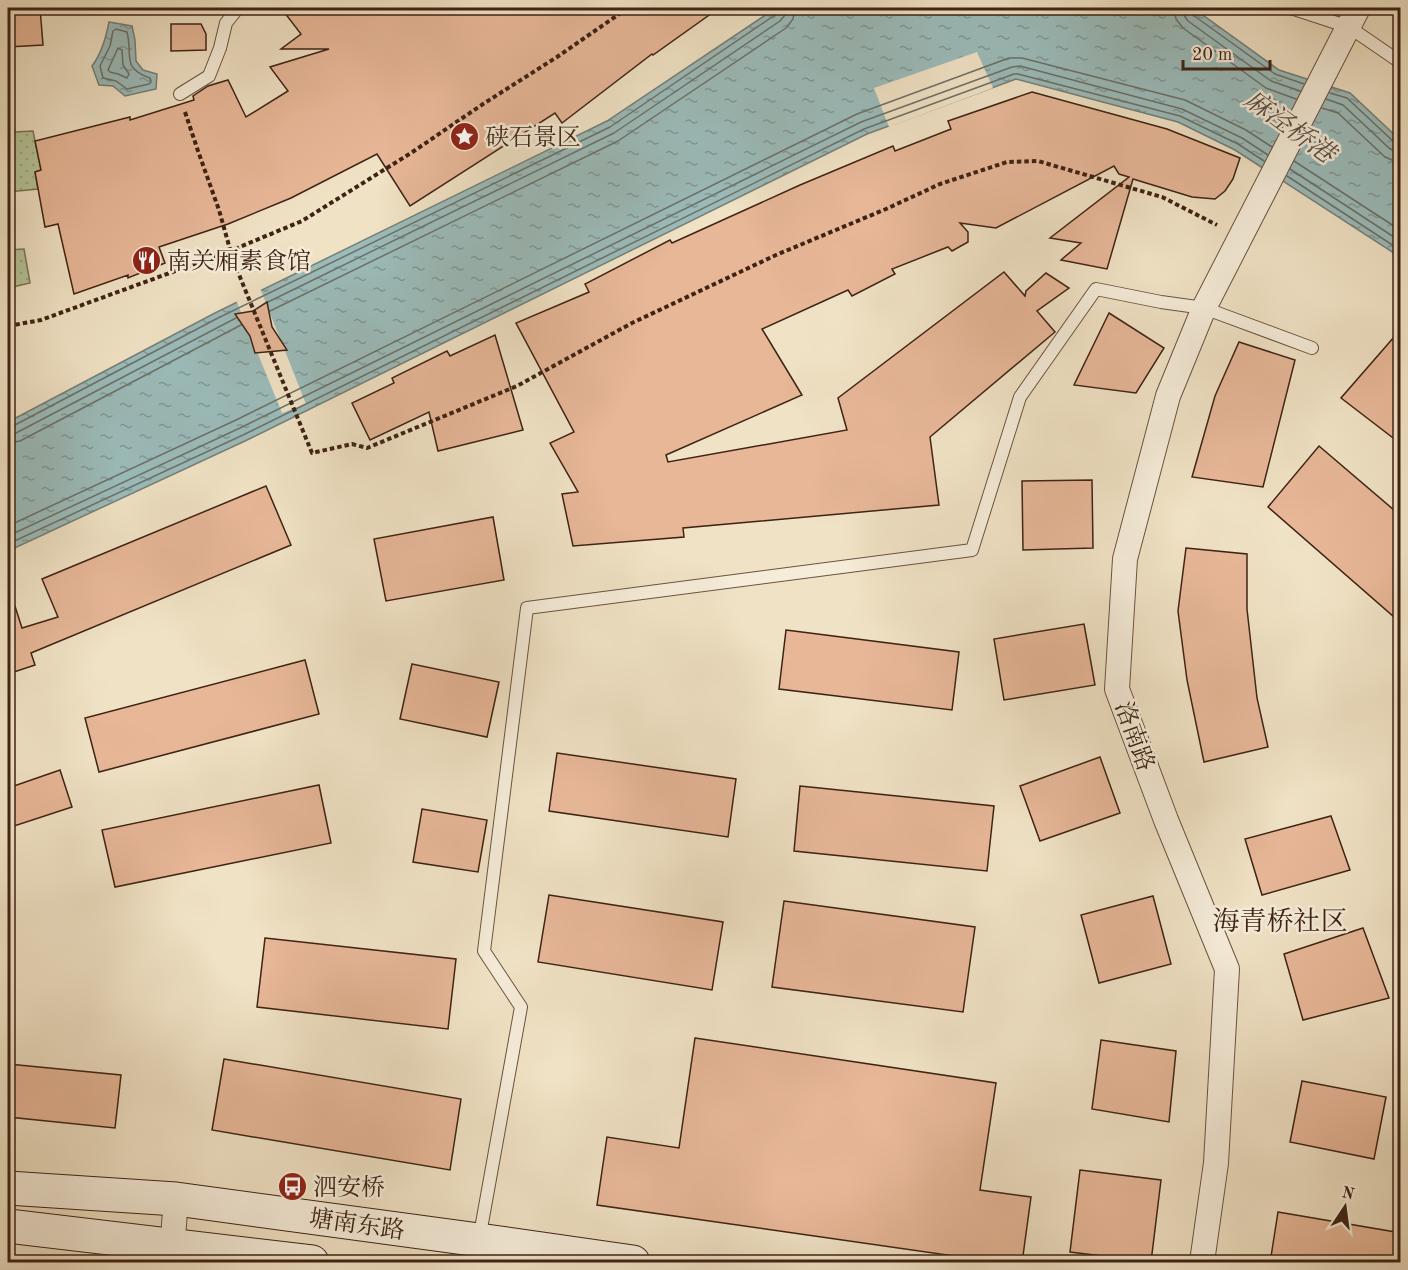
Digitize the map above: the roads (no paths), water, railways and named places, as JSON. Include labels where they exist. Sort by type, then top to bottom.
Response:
[{"type":"main road","name":"塘南东路","points":[[8,1188],[176,1199],[477,1251],[633,1263]]},
{"type":"main road","name":"塘南东路","points":[[8,1226],[171,1254],[312,1263]]},
{"type":"street","name":"洛南路","points":[[1202,1263],[1216,1163],[1227,969],[1166,820],[1117,689],[1125,559],[1168,396],[1204,308],[1353,17]]},
{"type":"street","points":[[171,1254],[176,1199]]},
{"type":"lane","points":[[180,94],[209,76],[220,48],[226,23],[238,8]]},
{"type":"lane","points":[[1291,8],[1353,17],[1401,62]]},
{"type":"lane","points":[[477,1251],[521,1007],[484,951],[527,608],[972,550],[1020,397],[1096,289],[1204,308],[1312,348]]},
{"type":"water","name":"麻泾桥港","points":[[776,8],[1193,8],[1279,70],[1350,93],[1400,140],[1400,257],[1235,150],[1178,122],[1016,79],[867,134],[245,441],[8,551],[8,422],[215,313],[607,121]]},
{"type":"water","points":[[109,22],[132,26],[136,61],[143,70],[157,74],[156,89],[125,96],[113,86],[99,85],[92,66],[103,45]]},
{"type":"place","name":"硖石景区","points":[[464,137]]},
{"type":"place","name":"南关厢素食馆","points":[[146,261]]},
{"type":"place","name":"泗安桥","points":[[292,1187]]},
{"type":"district","name":"海青桥社区","points":[[1280,921]]}]
